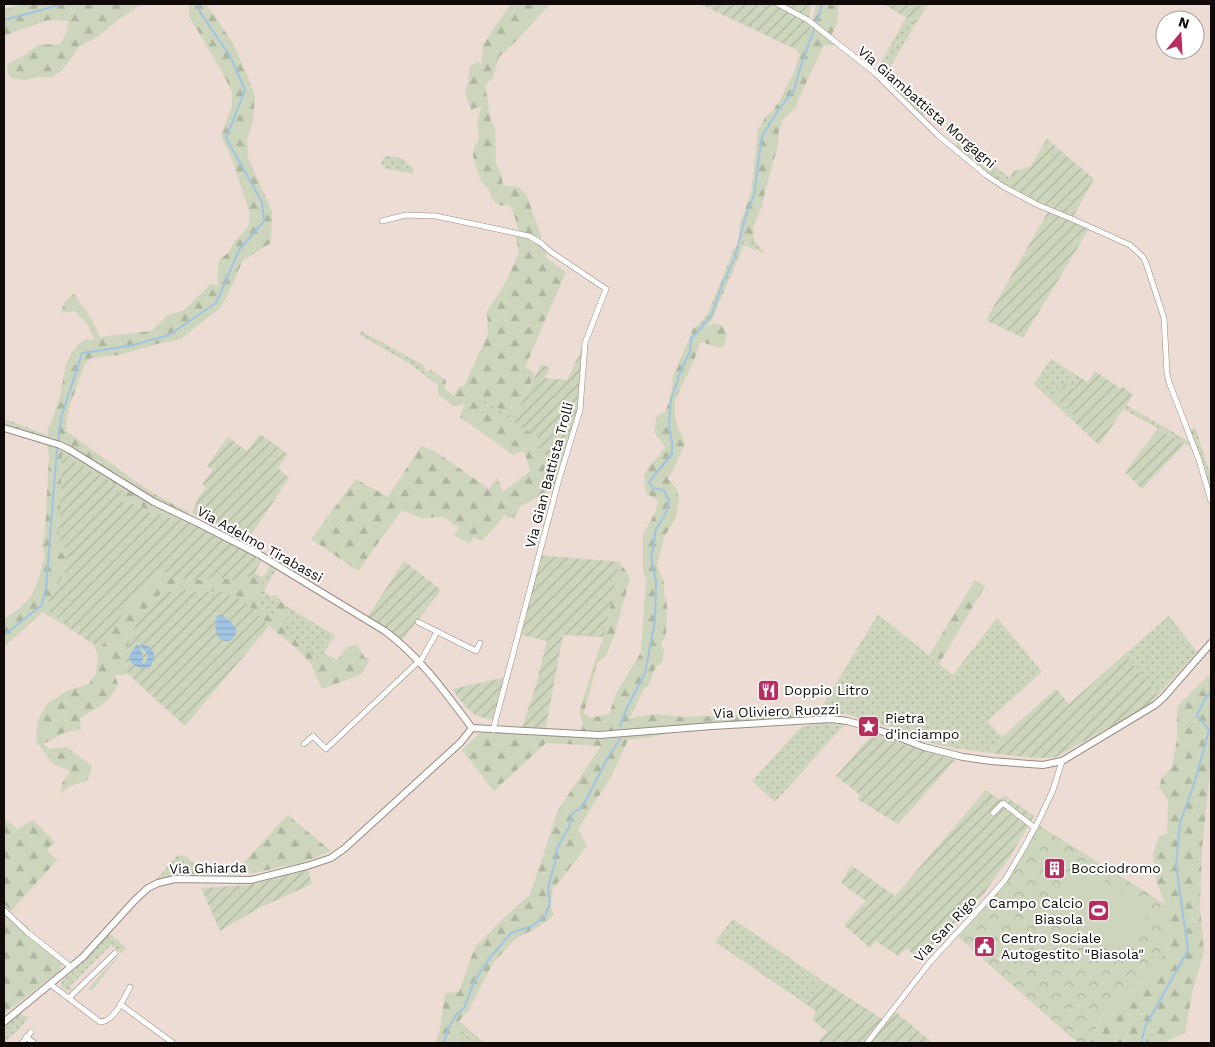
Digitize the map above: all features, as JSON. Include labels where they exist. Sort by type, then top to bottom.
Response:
[{"type":"street","name":"Via Giambattista Morgagni","points":[[778,4],[808,20],[879,76],[939,136],[986,175],[1038,205],[1130,246],[1143,257],[1164,318],[1169,382],[1189,432],[1211,502]]},
{"type":"street","name":"Via Gian Battista Trolli","points":[[382,221],[406,215],[436,216],[530,236],[606,289],[584,343],[580,410],[493,730]]},
{"type":"street","name":"Via Adelmo Tirabassi","points":[[4,428],[60,445],[70,450],[154,502],[260,555],[385,631],[420,662],[472,728]]},
{"type":"street","points":[[418,622],[476,651],[480,643]]},
{"type":"street","points":[[304,744],[313,736],[326,749],[420,662],[437,632]]},
{"type":"street","name":"Via Oliviero Ruozzi","points":[[472,728],[599,735],[831,719],[855,723],[924,747],[963,756],[991,761],[1042,765],[1062,761],[1155,705],[1211,643]]},
{"type":"street","name":"Via Ghiarda","points":[[4,1022],[16,1010],[82,957],[142,892],[158,883],[175,880],[251,880],[331,858],[461,742],[472,728]]},
{"type":"street","name":"Via San Rigo","points":[[868,1043],[930,962],[1004,880],[1035,828],[1053,790],[1062,761]]},
{"type":"street","points":[[993,813],[1003,802],[1035,828]]},
{"type":"street","points":[[4,910],[27,932],[71,967]]},
{"type":"street","points":[[68,998],[115,953]]},
{"type":"street","points":[[50,984],[100,1022],[111,1018],[130,987]]},
{"type":"street","points":[[120,1004],[173,1043]]},
{"type":"street","points":[[22,1043],[30,1032]]},
{"type":"street","points":[[26,1037],[34,1043]]},
{"type":"green space","points":[[24,4],[142,4],[96,38],[79,46],[61,71],[52,77],[36,77],[25,80],[11,78],[7,72],[8,64],[38,45],[60,44],[65,36],[69,21],[48,20],[4,36],[4,9]]},
{"type":"green space","points":[[189,4],[206,4],[233,43],[255,97],[253,121],[247,140],[248,158],[272,211],[271,243],[243,260],[220,308],[181,339],[119,355],[92,358],[85,363],[68,411],[66,431],[152,493],[189,512],[186,517],[180,520],[151,513],[139,505],[122,502],[62,454],[59,538],[67,552],[65,573],[45,608],[75,632],[43,612],[4,647],[4,619],[19,609],[32,595],[45,555],[42,545],[45,531],[49,457],[48,428],[60,395],[66,364],[73,351],[83,340],[95,339],[88,325],[75,311],[61,313],[65,301],[74,294],[93,321],[100,337],[151,331],[168,315],[184,310],[211,284],[218,286],[219,260],[228,253],[234,242],[248,227],[250,214],[232,159],[221,136],[232,106],[232,92],[189,16]]},
{"type":"green space","points":[[517,4],[550,4],[499,57],[493,78],[485,85],[491,122],[495,127],[496,164],[501,173],[503,185],[519,187],[526,194],[541,235],[541,242],[549,250],[545,257],[566,272],[525,367],[535,374],[514,418],[484,400],[539,438],[573,434],[556,493],[549,491],[521,506],[514,518],[507,518],[506,514],[482,541],[474,537],[470,544],[454,535],[459,528],[444,517],[421,518],[402,510],[358,571],[311,539],[356,479],[388,497],[421,446],[436,452],[489,489],[497,478],[503,492],[530,471],[524,451],[513,455],[460,417],[465,404],[453,406],[438,394],[438,385],[427,372],[431,370],[446,380],[445,389],[454,396],[458,387],[464,386],[488,334],[487,311],[506,282],[519,252],[515,233],[520,234],[510,206],[499,205],[492,199],[490,191],[480,180],[473,155],[479,137],[477,122],[481,107],[474,108],[472,111],[465,94],[470,67],[478,61],[481,66],[483,45],[509,6]]},
{"type":"green space","points":[[700,4],[812,4],[808,20],[812,24],[797,50]]},
{"type":"green space","points":[[816,4],[839,4],[837,24],[830,37],[839,45],[824,45],[795,109],[784,118],[779,131],[777,149],[762,206],[753,228],[754,240],[739,242],[739,226],[751,194],[758,130],[766,116],[772,112],[780,100],[793,74],[800,55],[797,50],[812,24]]},
{"type":"green space","points":[[883,4],[928,4],[916,23]]},
{"type":"green space","points":[[906,18],[916,23],[887,72],[926,113],[922,118],[875,73]]},
{"type":"green space","points":[[1047,139],[1094,179],[1072,219],[1090,227],[1023,338],[986,320],[1049,210],[1008,189],[1010,178],[1014,171],[1030,167]]},
{"type":"green space","points":[[960,140],[1010,178],[1008,189],[954,148]]},
{"type":"green space","points":[[389,156],[403,159],[414,169],[412,173],[387,169],[382,166],[382,159]]},
{"type":"green space","points":[[754,240],[764,253],[744,245],[712,320],[706,327],[700,323],[708,313],[734,249],[739,242]]},
{"type":"green space","points":[[700,323],[706,327],[713,324],[722,325],[726,339],[722,348],[701,342],[675,400],[675,419],[685,444],[668,479],[676,488],[679,498],[676,518],[664,537],[657,566],[664,582],[664,594],[667,605],[666,635],[661,644],[664,650],[662,662],[655,668],[649,684],[643,690],[630,718],[657,714],[682,717],[749,715],[755,723],[756,712],[764,714],[812,711],[818,713],[816,720],[680,729],[653,737],[628,740],[612,775],[578,829],[587,846],[553,889],[550,904],[554,915],[540,926],[515,939],[493,963],[468,1011],[459,1021],[460,1035],[457,1043],[435,1043],[439,1034],[445,993],[459,992],[475,947],[530,895],[558,810],[601,746],[546,743],[494,791],[462,750],[484,729],[579,734],[583,723],[579,713],[604,637],[620,562],[630,578],[614,636],[606,656],[597,663],[584,713],[590,718],[609,714],[616,694],[641,652],[646,580],[643,570],[643,534],[655,513],[658,500],[647,494],[644,478],[648,468],[665,447],[654,432],[657,416],[666,411],[673,384],[672,379],[693,329]]},
{"type":"green space","points":[[361,331],[423,365],[438,385],[410,364],[360,335]]},
{"type":"green space","points":[[585,343],[580,410],[573,434],[547,456],[539,450],[539,438],[483,403],[484,400],[514,418],[541,364],[550,368],[545,378],[567,380]]},
{"type":"green space","points":[[1051,359],[1081,378],[1074,389],[1066,383],[1075,416],[1072,420],[1034,384]]},
{"type":"green space","points":[[1095,371],[1133,395],[1099,445],[1072,420],[1075,416],[1055,397],[1066,383],[1074,389],[1081,378],[1088,382]]},
{"type":"green space","points":[[1126,405],[1192,443],[1189,432],[1195,427],[1211,477],[1211,492],[1195,449],[1123,409]]},
{"type":"green space","points":[[4,419],[47,435],[47,441],[4,428]]},
{"type":"green space","points":[[1158,429],[1185,444],[1142,489],[1125,472]]},
{"type":"green space","points":[[260,434],[288,454],[278,468],[289,478],[247,541],[192,513],[198,498],[206,487],[202,484],[213,470],[207,466],[228,437],[247,451]]},
{"type":"green space","points":[[62,454],[121,488],[122,502],[139,505],[151,513],[180,520],[186,517],[263,557],[255,577],[246,577],[236,581],[218,577],[196,580],[172,578],[167,573],[155,572],[145,590],[130,598],[127,609],[107,635],[101,648],[86,640],[45,608],[65,573],[67,552],[59,538]]},
{"type":"green space","points":[[539,555],[620,562],[604,637],[563,635],[545,732],[521,731],[536,685],[547,641],[518,634]]},
{"type":"green space","points":[[404,561],[441,590],[400,643],[366,619]]},
{"type":"green space","points":[[272,562],[278,566],[264,591],[280,610],[273,621],[258,606],[258,593],[263,580],[255,577],[255,573],[263,577]]},
{"type":"green space","points":[[155,572],[167,573],[172,578],[196,580],[218,577],[236,581],[246,577],[255,577],[263,580],[258,593],[258,606],[273,620],[280,610],[271,597],[275,594],[291,612],[281,626],[316,659],[329,656],[337,660],[347,647],[357,645],[365,658],[370,659],[362,674],[322,689],[310,662],[246,603],[223,592],[162,592],[138,619],[125,653],[128,674],[115,675],[118,684],[110,697],[102,705],[80,718],[81,729],[64,733],[43,744],[49,749],[67,747],[92,766],[87,781],[69,786],[60,794],[62,783],[70,771],[53,764],[36,741],[38,720],[47,704],[68,690],[89,684],[96,673],[98,656],[93,644],[101,648],[107,635],[127,609],[130,598],[145,590]]},
{"type":"green space","points":[[975,580],[985,586],[939,664],[929,655]]},
{"type":"green space","points":[[162,592],[223,592],[247,603],[269,626],[185,726],[128,674],[125,653],[138,619]]},
{"type":"green space","points":[[283,604],[335,636],[324,652],[329,656],[316,659],[281,626],[290,612]]},
{"type":"green space","points":[[878,614],[953,675],[997,618],[1042,672],[987,721],[1002,737],[991,753],[935,744],[897,729],[846,714],[818,713]]},
{"type":"green space","points":[[1169,616],[1197,652],[1158,695],[1125,654]]},
{"type":"green space","points":[[1125,654],[1158,695],[1148,706],[1056,757],[1032,758],[991,753],[1002,737],[1056,689],[1069,704]]},
{"type":"green space","points":[[1211,673],[1211,766],[1202,849],[1200,905],[1204,952],[1192,993],[1185,1033],[1169,1040],[1167,1043],[1089,1043],[1102,1017],[1159,966],[1165,904],[1156,880],[1153,854],[1159,836],[1167,834],[1168,800],[1159,787],[1162,778],[1172,767],[1177,739],[1177,707]]},
{"type":"green space","points":[[507,677],[495,720],[474,714],[452,689]]},
{"type":"green space","points":[[822,723],[844,725],[775,802],[752,781],[801,727]]},
{"type":"green space","points":[[874,733],[911,747],[955,760],[898,824],[857,799],[860,795],[836,776]]},
{"type":"green space","points":[[986,790],[1000,800],[1005,796],[1034,816],[1008,860],[982,896],[920,962],[907,948],[898,956],[876,941],[870,948],[844,925],[866,901],[841,883],[851,865],[895,896]]},
{"type":"green space","points":[[288,815],[331,851],[301,863],[253,873],[232,875]]},
{"type":"green space","points":[[4,818],[17,829],[33,820],[55,842],[47,850],[57,860],[11,911],[4,904]]},
{"type":"green space","points":[[1037,824],[1165,904],[1164,954],[1159,966],[1102,1017],[1089,1043],[1078,1043],[958,937],[1006,884],[1003,882]]},
{"type":"green space","points":[[177,856],[185,856],[207,876],[174,877],[155,881]]},
{"type":"green space","name":"Campo Calcio Biasola","points":[[1079,864],[1150,913],[1119,957],[1048,908]]},
{"type":"green space","points":[[308,870],[312,884],[259,908],[220,931],[201,888],[249,885]]},
{"type":"green space","points":[[4,910],[63,961],[60,971],[4,1015]]},
{"type":"green space","points":[[733,919],[823,981],[806,1004],[715,942]]},
{"type":"green space","points":[[108,933],[126,948],[121,953],[111,945],[70,986],[72,990],[63,989],[61,984],[63,980],[81,964]]},
{"type":"green space","points":[[121,953],[92,991],[88,989]]},
{"type":"green space","points":[[823,981],[885,1021],[893,1010],[933,1043],[817,1043],[827,1032],[812,1019],[816,1011],[806,1004]]},
{"type":"green space","points":[[19,1012],[28,1018],[17,1032],[6,1041],[8,1043],[4,1043],[4,1026]]},
{"type":"green space","points":[[459,1021],[484,1043],[457,1043],[459,1042]]},
{"type":"water","points":[[221,615],[231,622],[235,628],[236,635],[230,641],[223,640],[217,635],[215,623],[217,616]]},
{"type":"water","points":[[137,644],[142,653],[143,664],[148,654],[140,644],[149,647],[153,652],[154,659],[150,667],[140,667],[131,662],[129,656]]},
{"type":"waterway","points":[[4,20],[63,4]]},
{"type":"waterway","points":[[58,442],[61,418],[82,353],[129,346],[169,335],[216,303],[239,250],[264,221],[262,202],[226,138],[245,90],[230,56],[200,12],[198,4]]},
{"type":"waterway","points":[[620,726],[645,673],[655,621],[656,581],[651,558],[656,529],[665,515],[669,501],[664,490],[653,488],[649,482],[672,454],[669,426],[671,400],[690,351],[691,339],[711,316],[735,257],[745,218],[754,195],[762,136],[794,90],[822,4]]},
{"type":"waterway","points":[[4,635],[42,605],[46,588],[57,449]]},
{"type":"waterway","points":[[1141,1043],[1145,1027],[1188,950],[1176,865],[1180,823],[1195,781],[1209,730],[1197,715],[1211,692]]},
{"type":"waterway","points":[[444,1043],[447,1031],[456,1015],[464,1008],[474,982],[488,960],[511,933],[532,926],[545,916],[550,904],[548,887],[557,848],[569,827],[572,814],[583,806],[608,757],[620,739]]},
{"type":"place","name":"Doppio Litro","points":[[768,690]]},
{"type":"place","name":"Pietra d'inciampo","points":[[869,726]]},
{"type":"place","name":"Bocciodromo","points":[[1055,868]]},
{"type":"place","name":"Campo Calcio Biasola","points":[[1099,911]]},
{"type":"place","name":"Centro Sociale Autogestito \"Biasola\"","points":[[985,946]]}]
